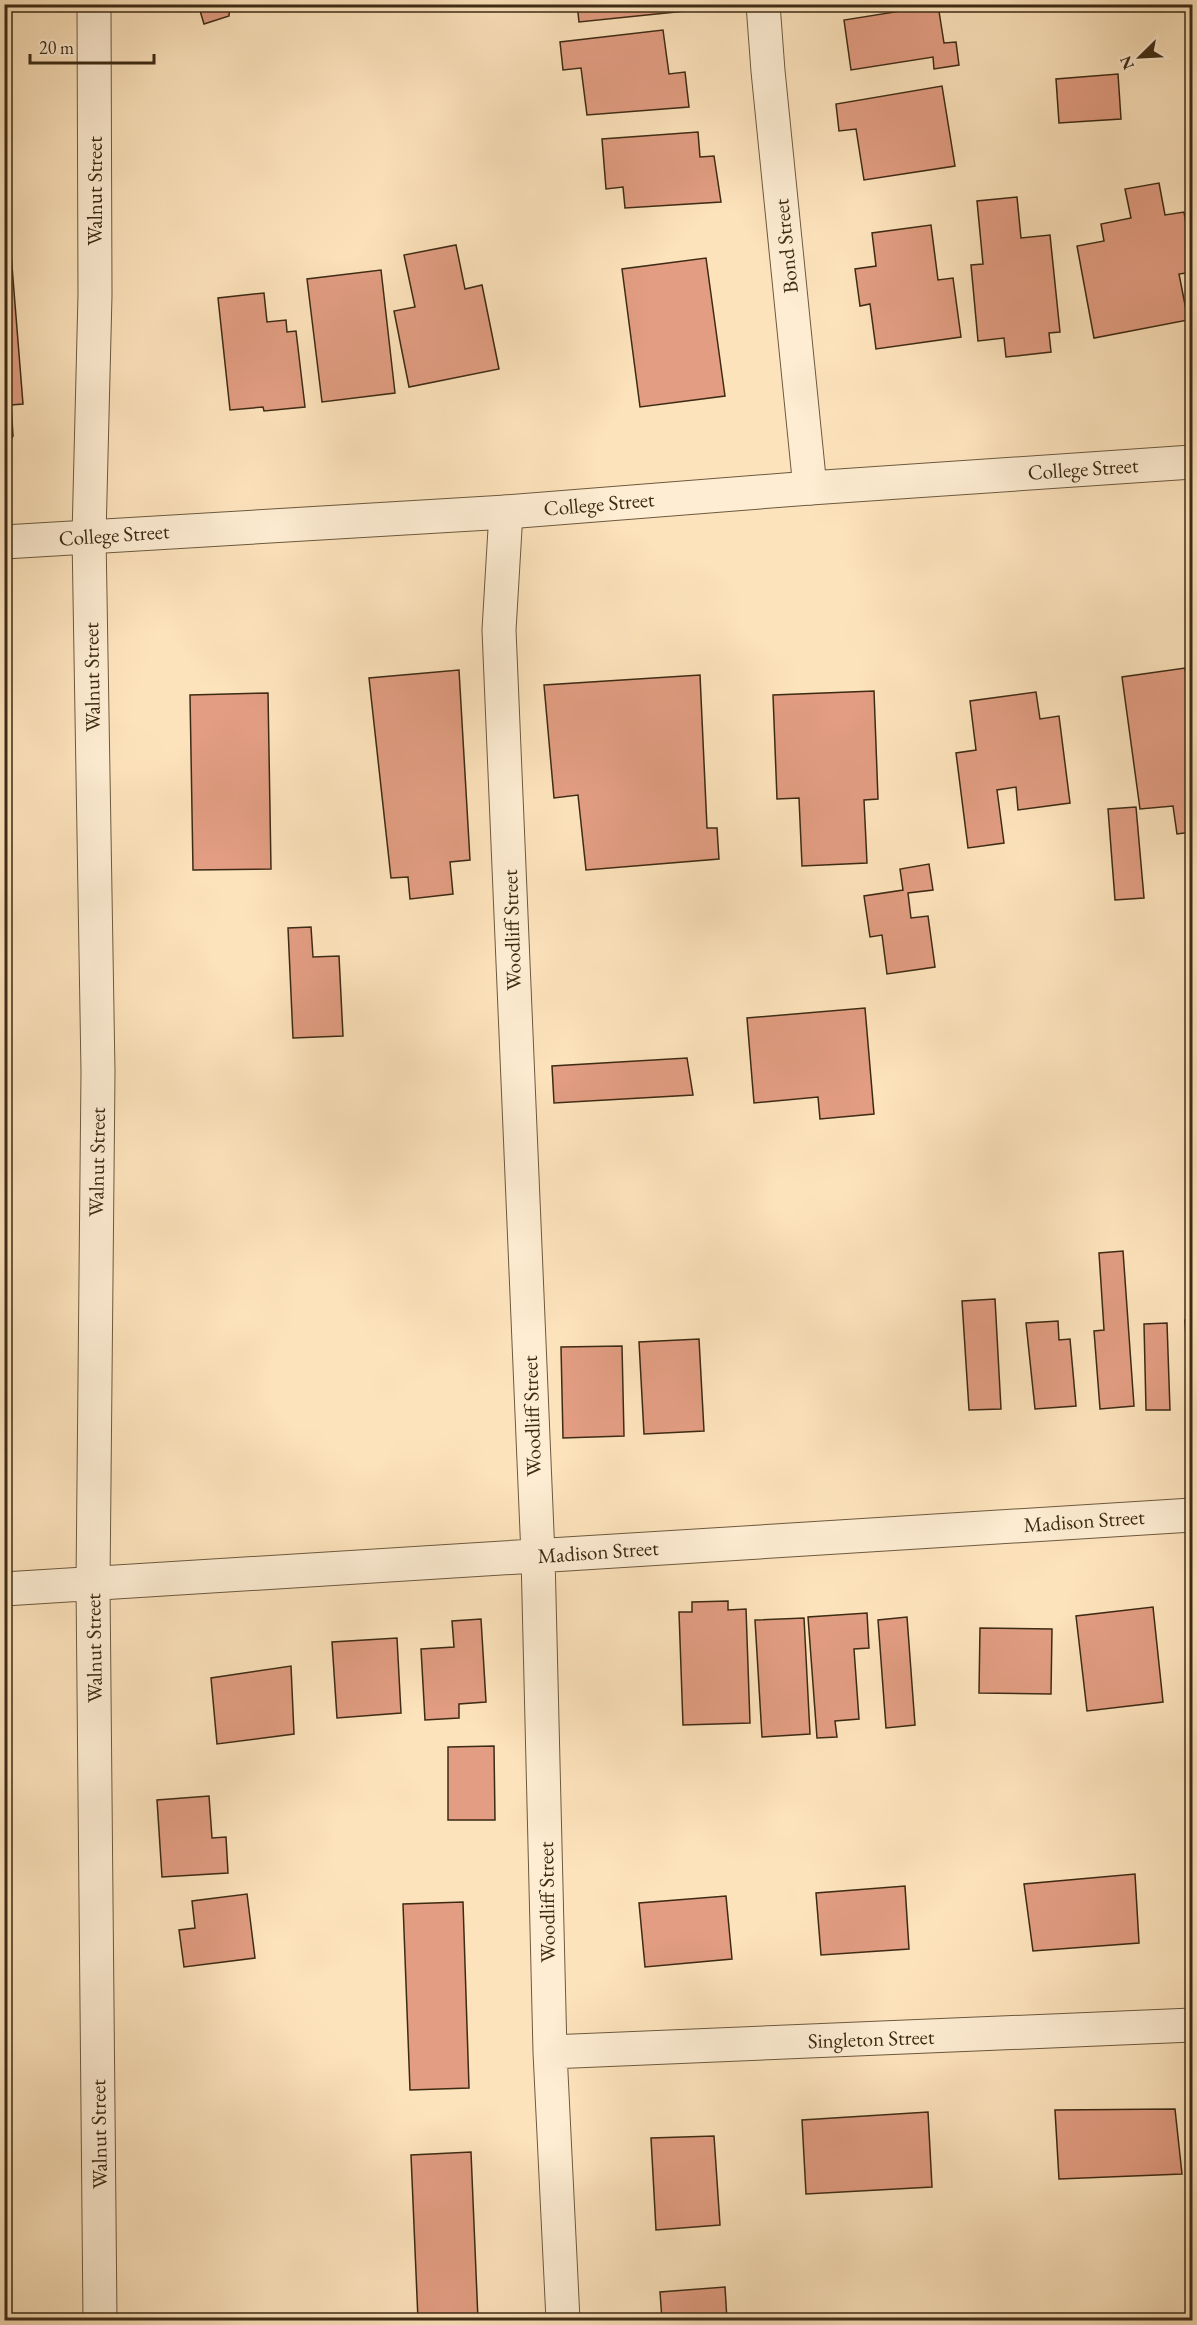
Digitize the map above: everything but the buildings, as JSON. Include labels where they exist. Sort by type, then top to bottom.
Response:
[{"type":"street","name":"Walnut Street","points":[[94,4],[95,295],[89,536],[98,1072],[93,1584],[100,2320]]},
{"type":"street","name":"Bond Street","points":[[763,4],[810,488]]},
{"type":"street","name":"College Street","points":[[4,542],[506,512],[810,488],[1192,462]]},
{"type":"street","name":"Woodliff Street","points":[[506,512],[499,630],[538,1556],[550,2052],[564,2320]]},
{"type":"street","name":"Madison Street","points":[[4,1589],[1192,1515]]},
{"type":"street","name":"Singleton Street","points":[[550,2052],[1192,2025]]}]
